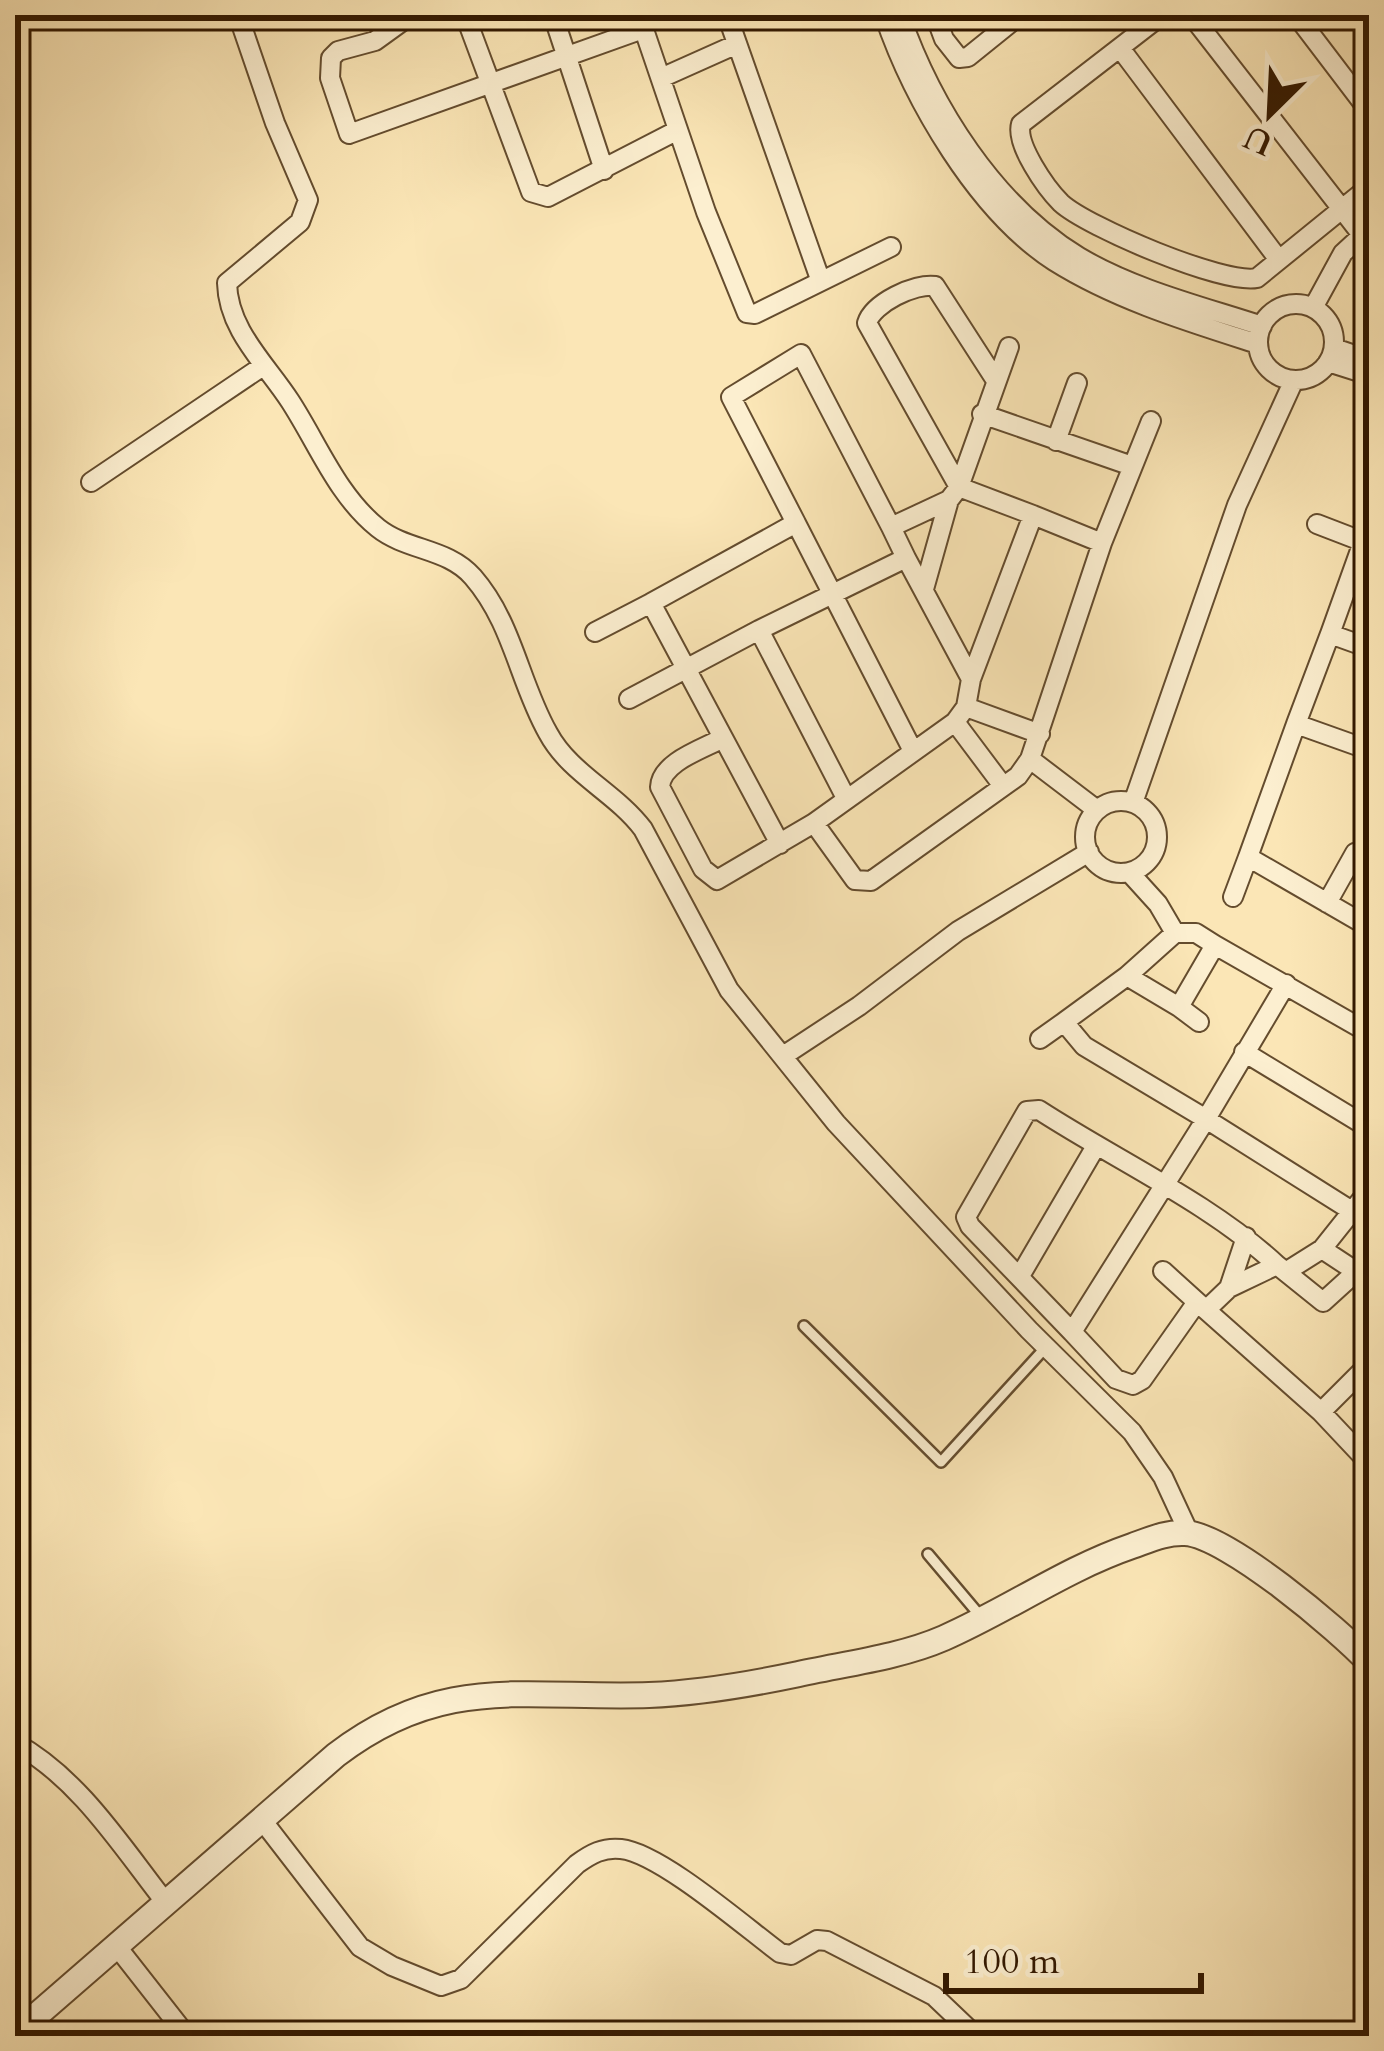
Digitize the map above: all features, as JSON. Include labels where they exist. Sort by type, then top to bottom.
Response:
[{"type":"street","points":[[238,15],[275,123],[308,200],[300,222],[227,283],[227,298],[242,334],[287,396],[321,457],[365,515],[397,539],[451,558],[471,574],[495,605],[546,730],[571,765],[630,812],[643,829],[728,990],[836,1123],[1149,1453],[1189,1533]]},
{"type":"street","points":[[411,15],[375,41],[338,51],[331,58],[330,79],[349,134],[568,57],[641,22],[742,308],[755,314],[891,247]]},
{"type":"street","points":[[465,15],[531,192],[548,197],[678,130]]},
{"type":"street","points":[[554,15],[604,170]]},
{"type":"street","points":[[727,15],[820,279]]},
{"type":"street","points":[[884,15],[922,105],[965,168],[1018,232],[1052,260],[1090,281],[1152,307],[1260,335]]},
{"type":"street","points":[[900,15],[919,70],[983,166],[1027,219],[1080,257],[1260,335]]},
{"type":"street","points":[[935,15],[944,40],[959,58],[968,57],[1020,15]]},
{"type":"street","points":[[1162,15],[1021,124],[1020,143],[1061,202],[1124,236],[1231,279],[1257,278],[1369,187]]},
{"type":"street","points":[[1191,15],[1340,211],[1367,236],[1343,253],[1313,308]]},
{"type":"street","points":[[1296,15],[1369,111]]},
{"type":"street","points":[[661,78],[736,44]]},
{"type":"street","points":[[1120,48],[1279,260]]},
{"type":"street","points":[[954,494],[867,323],[868,316],[924,285],[935,286],[995,380]]},
{"type":"street","points":[[1289,305],[1313,308],[1330,325],[1331,355],[1313,376],[1294,380],[1269,369],[1260,335],[1268,316],[1289,305]]},
{"type":"street","points":[[924,589],[1009,346]]},
{"type":"street","points":[[913,751],[731,397],[801,354],[970,679]]},
{"type":"street","points":[[1331,355],[1369,360]]},
{"type":"street","points":[[1331,355],[1369,375]]},
{"type":"street","points":[[91,482],[263,366]]},
{"type":"street","points":[[1133,803],[1238,505],[1294,380]]},
{"type":"street","points":[[1056,441],[1076,383]]},
{"type":"street","points":[[982,414],[1132,466]]},
{"type":"street","points":[[814,823],[855,880],[871,881],[1018,776],[1040,734],[1102,543],[1150,421]]},
{"type":"street","points":[[891,527],[954,494],[1033,515],[1102,543]]},
{"type":"street","points":[[723,738],[660,777],[660,788],[703,869],[717,880],[814,823],[960,714],[1033,515]]},
{"type":"street","points":[[595,632],[796,523]]},
{"type":"street","points":[[1233,897],[1366,543],[1317,524]]},
{"type":"street","points":[[629,699],[905,558]]},
{"type":"street","points":[[651,603],[780,844]]},
{"type":"street","points":[[759,630],[845,798]]},
{"type":"street","points":[[1330,634],[1369,648]]},
{"type":"street","points":[[960,714],[1040,734]]},
{"type":"street","points":[[960,714],[1003,786]]},
{"type":"street","points":[[1296,724],[1369,750]]},
{"type":"street","points":[[1030,759],[1097,810]]},
{"type":"street","points":[[1115,802],[1133,803],[1154,822],[1157,843],[1148,862],[1129,872],[1105,869],[1089,852],[1087,829],[1097,810],[1115,802]]},
{"type":"street","points":[[783,1056],[958,931],[1089,852]]},
{"type":"street","points":[[1327,903],[1348,859],[1355,853],[1369,855]]},
{"type":"street","points":[[1247,857],[1369,927]]},
{"type":"street","points":[[1129,872],[1158,904],[1175,933]]},
{"type":"street","points":[[1040,1039],[1127,976],[1175,933],[1196,933],[1369,1033]]},
{"type":"street","points":[[1179,1007],[1215,945]]},
{"type":"street","points":[[1127,976],[1199,1022]]},
{"type":"street","points":[[1072,1332],[1286,984]]},
{"type":"street","points":[[1064,1022],[1084,1046],[1352,1211]]},
{"type":"street","points":[[1244,1052],[1369,1128]]},
{"type":"street","points":[[1322,1249],[1362,1276],[1323,1302],[1282,1268],[1246,1237],[1032,1104],[966,1217],[1116,1379],[1133,1385],[1202,1306],[1229,1288],[1282,1268],[1322,1249],[1369,1190]]},
{"type":"street","points":[[1020,1276],[1096,1146]]},
{"type":"street","points":[[1229,1288],[1246,1237]]},
{"type":"street","points":[[1163,1271],[1321,1412],[1369,1463]]},
{"type":"street","points":[[1321,1412],[1369,1364]]},
{"type":"street","points":[[15,2034],[366,1732],[430,1704],[490,1695],[647,1695],[721,1689],[930,1643],[1086,1563],[1167,1534],[1189,1533],[1248,1563],[1365,1652]]},
{"type":"street","points":[[15,1743],[40,1759],[84,1801],[166,1903]]},
{"type":"street","points":[[262,1820],[360,1947],[441,1986],[460,1979],[593,1852],[627,1849],[666,1869],[780,1953],[790,1955],[817,1940],[827,1941],[934,1996],[976,2036]]},
{"type":"street","points":[[118,1948],[187,2036]]},
{"type":"lane","points":[[804,1326],[941,1462],[1046,1347]]},
{"type":"lane","points":[[928,1554],[982,1618]]}]
